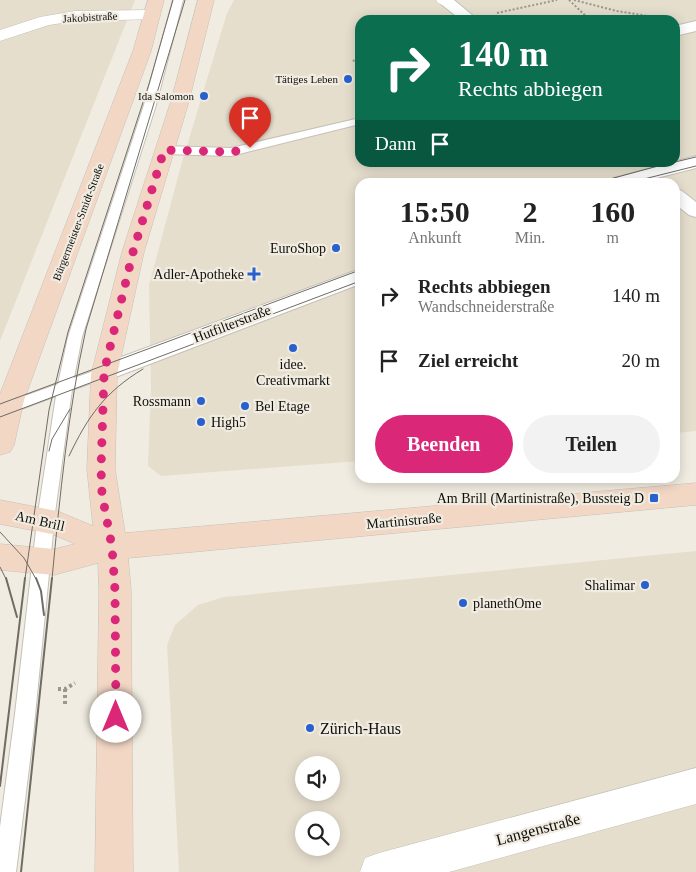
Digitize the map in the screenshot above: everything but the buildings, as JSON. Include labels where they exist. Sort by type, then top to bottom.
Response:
[{"type":"main road","points":[[114,872],[115,590],[112,547],[102,494],[101,469],[105,372],[133,252],[180,101],[206,0]]},
{"type":"main road","name":"Bürgermeister-Smidt-Straße","points":[[0,445],[4,410],[142,51],[154,7]]},
{"type":"main road","name":"Martinistraße","points":[[112,547],[696,494]]},
{"type":"main road","name":"Am Brill","points":[[0,512],[58,523],[112,547]]},
{"type":"main road","points":[[0,557],[54,562],[112,547]]},
{"type":"street","points":[[445,0],[464,15]]},
{"type":"street","name":"Jakobistraße","points":[[0,36],[46,21],[154,7]]},
{"type":"street","points":[[680,30],[696,26]]},
{"type":"street","points":[[680,166],[696,162]]},
{"type":"street","points":[[633,178],[674,167]]},
{"type":"street","points":[[680,199],[696,212]]},
{"type":"street","name":"Hutfilterstraße","points":[[105,372],[355,278]]},
{"type":"street","name":"Langenstraße","points":[[379,872],[696,786]]},
{"type":"lane","points":[[6,872],[46,521],[65,387],[75,337],[150,105],[178,0]]},
{"type":"lane","points":[[164,150],[232,152],[355,122]]},
{"type":"lane","points":[[4,410],[105,372]]},
{"type":"path","points":[[495,13],[557,0]]},
{"type":"path","points":[[569,0],[585,15]]},
{"type":"path","points":[[574,0],[642,15]]},
{"type":"path","points":[[65,689],[65,705]]},
{"type":"shaded area","points":[[0,0],[135,0],[0,341]]},
{"type":"shaded area","points":[[234,0],[696,0],[696,431],[680,433],[680,178],[355,178],[355,461],[161,476],[148,466],[151,389],[149,285],[182,162],[227,13]]},
{"type":"shaded area","points":[[696,551],[696,872],[179,872],[167,645],[175,625],[198,605],[224,597]]},
{"type":"tram line","points":[[55,383],[68,332],[149,84],[173,0]]},
{"type":"tram line","points":[[77,375],[86,329],[185,0]]},
{"type":"tram line","points":[[680,161],[696,157]]},
{"type":"tram line","points":[[648,178],[696,166]]},
{"type":"tram line","points":[[614,178],[654,167]]},
{"type":"tram line","points":[[77,375],[355,272]]},
{"type":"tram line","points":[[75,389],[355,283]]},
{"type":"tram line","points":[[69,456],[83,429],[99,406],[118,387],[143,369]]},
{"type":"tram line","points":[[55,383],[77,375]]},
{"type":"tram line","points":[[75,389],[77,375]]},
{"type":"tram line","points":[[0,404],[55,383]]},
{"type":"tram line","points":[[52,397],[55,383]]},
{"type":"tram line","points":[[52,579],[69,422],[75,389]]},
{"type":"tram line","points":[[52,397],[75,389]]},
{"type":"tram line","points":[[0,417],[52,397]]},
{"type":"tram line","points":[[27,564],[52,397]]},
{"type":"tram line","points":[[49,451],[52,439],[70,409]]},
{"type":"tram line","points":[[0,532],[27,564]]},
{"type":"tram line","points":[[25,579],[27,564]]},
{"type":"tram line","points":[[27,564],[36,579]]},
{"type":"tram line","points":[[0,567],[6,579]]},
{"type":"tram line","points":[[6,578],[17,617]]},
{"type":"tram line","points":[[0,786],[25,578]]},
{"type":"tram line","points":[[36,578],[41,591],[44,615]]},
{"type":"tram line","points":[[21,872],[52,578]]},
{"type":"place","name":"Tätiges Leben","points":[[348,79]]},
{"type":"place","name":"Ida Salomon","points":[[204,96]]},
{"type":"place","name":"EuroShop","points":[[336,248]]},
{"type":"place","name":"Adler-Apotheke","points":[[254,274]]},
{"type":"place","name":"idee. Creativmarkt","points":[[293,348]]},
{"type":"place","name":"Rossmann","points":[[201,401]]},
{"type":"place","name":"Bel Etage","points":[[245,406]]},
{"type":"place","name":"High5","points":[[201,422]]},
{"type":"place","name":"Am Brill (Martinistraße), Bussteig D","points":[[654,498]]},
{"type":"place","name":"Shalimar","points":[[645,585]]},
{"type":"place","name":"planethOme","points":[[463,603]]},
{"type":"place","name":"Zürich-Haus","points":[[310,728]]},
{"type":"route","points":[[116,717],[115,590],[112,547],[102,494],[101,469],[106,364],[133,252],[164,150],[232,152],[250,148]]}]
